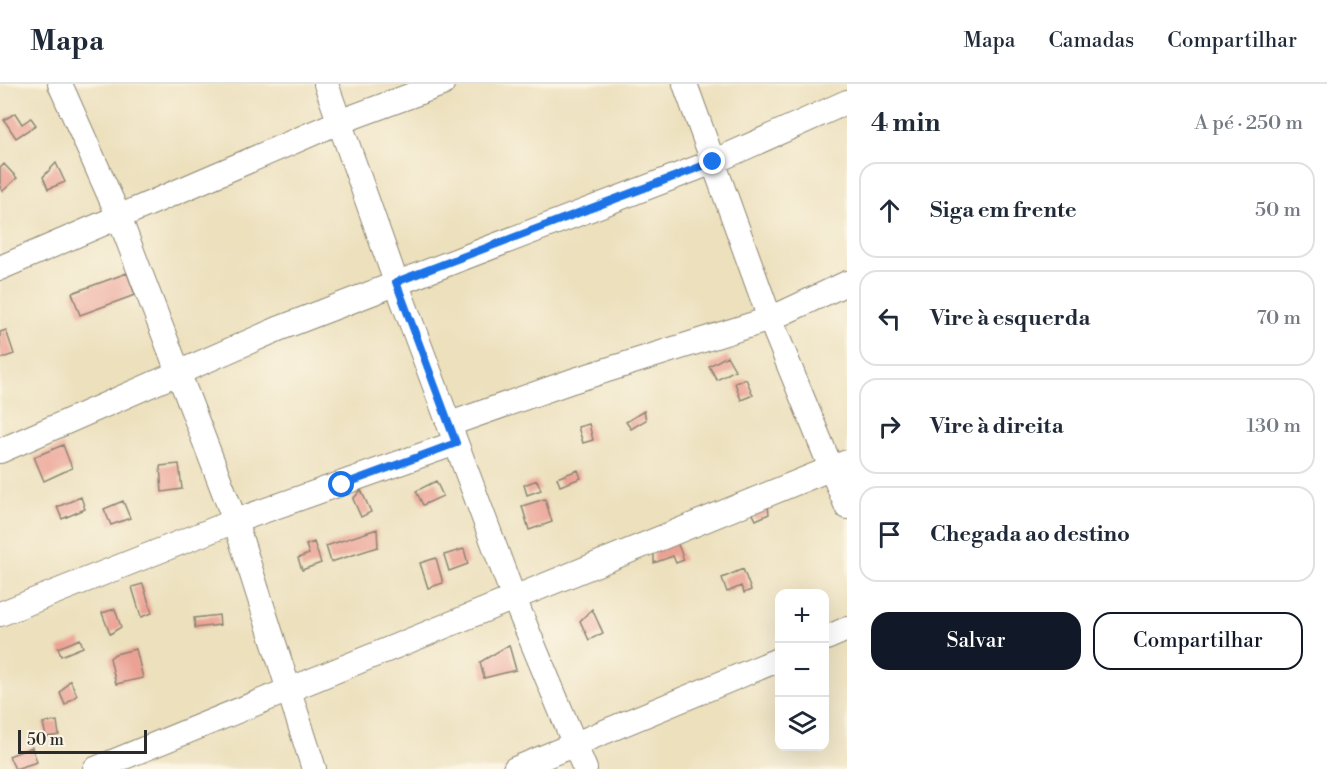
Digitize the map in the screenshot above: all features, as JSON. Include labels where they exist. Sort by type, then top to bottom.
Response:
[{"type":"street","points":[[60,84],[119,217],[235,521],[314,769]]},
{"type":"street","points":[[326,84],[396,282],[513,596],[585,769]]},
{"type":"street","points":[[0,268],[339,122],[442,84]]},
{"type":"street","points":[[685,84],[770,319],[840,465],[847,507]]},
{"type":"street","points":[[0,451],[179,372],[396,282],[713,162],[847,102]]},
{"type":"street","points":[[0,614],[453,433],[572,381],[770,319],[847,283]]},
{"type":"street","points":[[94,769],[288,692],[513,596],[840,465]]},
{"type":"street","points":[[829,637],[847,629]]},
{"type":"street","points":[[515,769],[775,661]]},
{"type":"building","points":[[15,113],[22,124],[31,118],[36,125],[16,138],[4,120]]},
{"type":"building","points":[[56,163],[65,182],[48,189],[43,177]]},
{"type":"building","points":[[4,164],[17,178],[3,191],[0,188],[0,168]]},
{"type":"building","points":[[127,273],[135,295],[80,315],[72,293]]},
{"type":"building","points":[[6,330],[14,354],[0,359],[0,332]]},
{"type":"building","points":[[727,356],[735,370],[717,380],[709,366]]},
{"type":"building","points":[[746,379],[753,395],[741,400],[735,383]]},
{"type":"building","points":[[644,411],[646,420],[631,429],[626,422]]},
{"type":"building","points":[[589,424],[593,440],[583,443],[578,427]]},
{"type":"building","points":[[63,445],[72,468],[44,481],[34,457]]},
{"type":"building","points":[[179,464],[182,489],[162,492],[160,466]]},
{"type":"building","points":[[578,470],[581,478],[560,486],[557,478]]},
{"type":"building","points":[[537,480],[541,490],[527,495],[524,485]]},
{"type":"building","points":[[436,481],[443,496],[423,505],[416,491]]},
{"type":"building","points":[[361,490],[371,512],[361,517],[353,499]]},
{"type":"building","points":[[81,497],[85,509],[62,519],[57,507]]},
{"type":"building","points":[[545,499],[552,522],[529,530],[522,506]]},
{"type":"building","points":[[767,499],[769,514],[756,520],[750,508]]},
{"type":"building","points":[[123,501],[130,518],[111,525],[104,509]]},
{"type":"building","points":[[377,529],[378,547],[331,562],[326,546]]},
{"type":"building","points":[[314,542],[321,563],[302,570],[298,558],[309,554],[306,545]]},
{"type":"building","points":[[677,542],[684,560],[676,563],[673,556],[654,563],[654,551]]},
{"type":"building","points":[[464,549],[468,564],[449,571],[444,555]]},
{"type":"building","points":[[436,558],[443,583],[428,588],[420,563]]},
{"type":"building","points":[[743,569],[751,590],[744,593],[741,586],[727,592],[722,578]]},
{"type":"building","points":[[143,584],[152,613],[141,617],[132,587]]},
{"type":"building","points":[[115,609],[121,627],[110,634],[102,613]]},
{"type":"building","points":[[592,609],[603,633],[589,640],[580,621]]},
{"type":"building","points":[[219,615],[220,625],[195,628],[194,618]]},
{"type":"building","points":[[80,639],[83,647],[61,656],[58,648]]},
{"type":"building","points":[[509,645],[516,670],[484,678],[480,662]]},
{"type":"building","points":[[136,649],[143,678],[116,684],[110,658],[115,654]]},
{"type":"building","points":[[70,680],[77,695],[65,705],[60,693]]},
{"type":"building","points":[[57,721],[59,735],[46,737],[43,723]]},
{"type":"building","points":[[32,747],[37,762],[15,769],[9,756]]},
{"type":"route","points":[[342,485],[456,443],[396,282],[713,162]]}]
